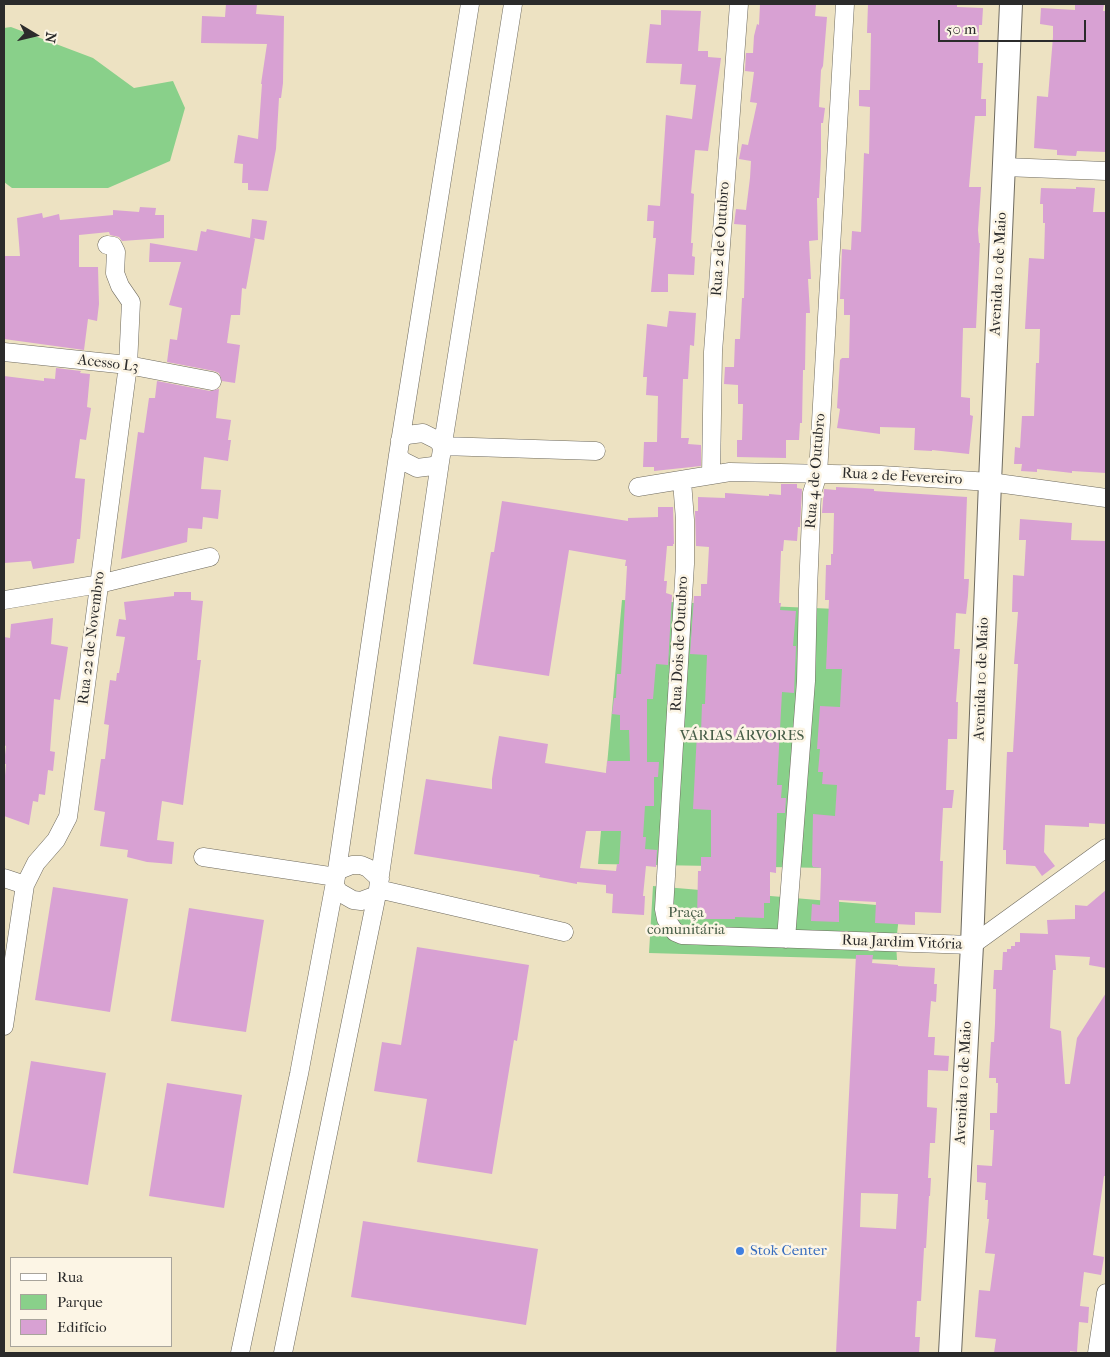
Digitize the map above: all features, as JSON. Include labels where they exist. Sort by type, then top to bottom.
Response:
[{"type":"street","points":[[240,1353],[299,1074],[336,878],[399,447],[470,4]]},
{"type":"street","points":[[283,1353],[378,888],[441,454],[513,4]]},
{"type":"street","name":"Rua 2 de Outubro","points":[[711,475],[713,352],[739,4]]},
{"type":"street","name":"Rua 4 de Outubro","points":[[786,939],[806,680],[812,494],[818,474],[845,4]]},
{"type":"street","name":"Avenida 10 de Maio","points":[[950,1353],[972,945],[1011,4]]},
{"type":"street","points":[[1004,167],[1106,171]]},
{"type":"street","name":"Rua 22 de Novembro","points":[[4,1026],[6,990],[25,885],[36,863],[56,840],[68,817],[128,366],[131,302],[120,286],[116,273],[116,252],[113,246],[107,245]]},
{"type":"street","name":"Acesso L3","points":[[4,352],[128,366],[212,381]]},
{"type":"street","points":[[423,433],[437,440],[441,454],[433,466],[417,468],[402,461],[399,447],[407,435],[423,433]]},
{"type":"street","points":[[441,454],[596,452]]},
{"type":"street","name":"Rua 2 de Fevereiro","points":[[638,487],[730,472],[881,475],[990,482],[1106,498]]},
{"type":"street","name":"Rua Dois de Outubro","points":[[670,926],[664,909],[685,564],[685,520],[682,481]]},
{"type":"street","points":[[4,600],[99,584],[210,557]]},
{"type":"street","name":"Rua Jardim Vitória","points":[[670,926],[675,932],[682,935],[972,945],[1106,848]]},
{"type":"street","points":[[203,857],[336,878],[352,865],[361,866],[368,868],[378,888]]},
{"type":"street","points":[[4,878],[25,885]]},
{"type":"street","points":[[336,878],[339,892],[353,900],[361,901],[378,888]]},
{"type":"street","points":[[378,888],[564,932]]},
{"type":"street","points":[[1097,1353],[1106,1293]]},
{"type":"green space","points":[[11,27],[93,58],[134,88],[173,81],[185,108],[170,161],[108,188],[12,188],[4,182],[4,28]]},
{"type":"green space","name":"VÁRIAS ÁRVORES","points":[[622,600],[909,612],[885,869],[598,864]]},
{"type":"green space","name":"Praça comunitária","points":[[653,886],[900,907],[896,943],[897,960],[649,953]]},
{"type":"building","points":[[226,4],[257,4],[256,14],[284,16],[283,83],[281,98],[279,98],[276,149],[268,191],[248,190],[248,183],[242,183],[243,164],[234,163],[238,135],[258,139],[261,84],[267,44],[201,43],[202,16],[225,17]]},
{"type":"building","points":[[760,4],[816,5],[815,16],[827,17],[819,107],[825,108],[823,123],[821,123],[819,198],[817,198],[818,240],[809,241],[811,279],[808,279],[810,313],[806,313],[802,423],[800,423],[799,440],[786,440],[786,458],[737,457],[737,440],[742,440],[743,404],[738,404],[738,385],[724,384],[725,367],[734,367],[735,339],[740,339],[742,298],[744,298],[746,225],[734,224],[736,209],[746,210],[750,178],[751,161],[739,159],[742,144],[748,145],[757,103],[750,102],[754,72],[745,71],[746,53],[753,53],[754,36],[757,24],[759,25]]},
{"type":"building","points":[[868,4],[957,4],[957,7],[983,8],[982,25],[979,25],[978,63],[983,63],[981,99],[986,99],[986,116],[975,116],[969,187],[981,187],[976,328],[963,328],[961,397],[970,398],[970,415],[973,416],[969,454],[914,450],[915,428],[880,427],[880,434],[837,428],[840,409],[837,408],[840,360],[842,358],[849,358],[850,315],[844,315],[844,299],[840,299],[842,249],[851,250],[852,231],[861,232],[864,153],[869,154],[870,107],[859,106],[859,90],[870,90],[871,33],[867,33]]},
{"type":"building","points":[[1075,4],[1104,4],[1103,11],[1106,11],[1106,152],[1077,151],[1076,156],[1057,155],[1057,150],[1034,148],[1037,96],[1048,97],[1053,37],[1053,26],[1040,24],[1041,8],[1075,10]]},
{"type":"building","points":[[661,10],[701,11],[698,51],[708,51],[708,57],[721,58],[708,151],[695,150],[691,193],[694,194],[691,243],[693,243],[692,256],[695,257],[694,275],[668,274],[668,292],[651,292],[656,238],[653,238],[654,221],[647,221],[648,205],[660,206],[666,115],[692,119],[696,85],[680,84],[682,64],[646,63],[650,24],[661,25]]},
{"type":"building","points":[[1076,187],[1095,188],[1093,212],[1106,212],[1106,473],[1072,471],[1072,473],[1037,469],[1037,472],[1021,471],[1022,464],[1014,464],[1015,447],[1020,448],[1022,416],[1034,416],[1036,363],[1039,363],[1040,329],[1025,329],[1029,258],[1044,259],[1045,223],[1043,223],[1043,204],[1040,204],[1041,188],[1076,189]]},
{"type":"building","points":[[140,207],[156,208],[155,215],[164,215],[164,238],[122,241],[119,237],[110,235],[109,232],[79,235],[79,267],[98,267],[99,304],[97,321],[88,319],[84,350],[4,339],[4,256],[20,256],[17,218],[42,213],[43,218],[59,214],[60,220],[113,215],[113,210],[139,212]]},
{"type":"building","points":[[252,219],[267,221],[264,240],[253,238],[255,239],[246,289],[242,288],[240,315],[231,315],[227,343],[240,345],[235,383],[222,381],[219,373],[214,371],[167,362],[170,339],[177,340],[182,308],[169,305],[181,262],[149,262],[150,243],[197,251],[201,231],[206,232],[207,229],[250,238]]},
{"type":"building","points":[[669,311],[696,313],[694,346],[690,345],[688,379],[683,379],[681,438],[689,438],[688,444],[701,445],[701,466],[654,471],[654,467],[643,467],[644,442],[657,442],[658,396],[646,395],[647,377],[643,377],[647,324],[667,327]]},
{"type":"building","points":[[56,368],[90,374],[87,407],[91,408],[86,440],[80,439],[75,478],[85,479],[80,539],[77,539],[74,563],[33,569],[31,561],[4,563],[4,376],[44,381],[44,378],[55,379]]},
{"type":"building","points":[[157,381],[210,391],[219,389],[216,418],[231,420],[228,440],[231,440],[228,461],[204,457],[201,489],[221,490],[218,519],[203,517],[202,529],[188,528],[187,542],[121,559],[138,432],[144,433],[149,398],[155,398]]},
{"type":"building","points":[[781,484],[797,484],[797,488],[802,489],[800,527],[798,527],[797,541],[784,540],[783,551],[781,551],[780,610],[796,611],[793,646],[796,646],[794,693],[782,692],[777,785],[782,785],[781,798],[786,798],[785,813],[777,813],[776,873],[770,872],[770,903],[764,903],[764,918],[697,919],[698,871],[701,871],[701,857],[711,857],[711,810],[693,809],[697,733],[701,733],[702,704],[705,704],[707,655],[690,654],[694,596],[701,596],[701,584],[707,584],[709,547],[696,546],[695,511],[698,511],[698,497],[725,498],[725,493],[781,495]]},
{"type":"building","points":[[836,487],[967,497],[964,579],[969,579],[968,596],[966,614],[956,613],[954,649],[960,649],[956,702],[958,702],[957,739],[948,739],[946,790],[954,790],[952,808],[943,808],[940,861],[943,861],[941,913],[915,912],[915,925],[875,923],[876,902],[839,900],[839,922],[811,921],[812,904],[820,905],[821,874],[821,868],[813,867],[812,865],[813,814],[835,816],[837,785],[822,784],[823,772],[818,772],[820,749],[817,749],[820,706],[840,707],[842,669],[826,669],[829,600],[825,600],[826,565],[831,565],[831,554],[833,554],[834,513],[822,513],[824,489],[836,490]]},
{"type":"building","points":[[502,501],[628,521],[628,518],[658,517],[658,507],[673,507],[674,544],[673,546],[667,546],[664,581],[667,581],[666,593],[672,595],[668,665],[656,664],[653,699],[647,699],[647,762],[659,762],[658,777],[654,777],[654,806],[645,806],[643,837],[646,837],[645,849],[657,850],[656,867],[646,866],[643,896],[645,896],[644,915],[612,913],[613,894],[606,893],[606,885],[577,882],[577,884],[539,877],[540,875],[414,854],[426,779],[492,789],[499,736],[548,744],[545,763],[606,773],[607,761],[630,761],[629,730],[620,730],[620,715],[612,714],[614,698],[616,698],[617,674],[621,674],[626,560],[569,550],[549,676],[473,664],[491,552],[494,552]],"holes":[[[586,831],[621,831],[619,864],[617,864],[616,871],[580,868]]]},
{"type":"building","points":[[1020,519],[1072,523],[1071,540],[1106,541],[1105,824],[1089,823],[1089,827],[1045,825],[1044,852],[1055,866],[1042,876],[1035,866],[1006,864],[1006,850],[1003,850],[1007,752],[1013,752],[1018,664],[1014,664],[1018,612],[1012,612],[1013,575],[1024,576],[1026,540],[1019,540]]},
{"type":"building","points":[[174,592],[191,592],[191,600],[203,601],[197,660],[201,660],[183,805],[162,801],[157,840],[174,842],[172,864],[147,862],[127,857],[128,850],[100,846],[105,812],[94,810],[101,759],[105,759],[109,725],[104,724],[110,680],[116,681],[117,673],[119,673],[125,637],[116,636],[119,619],[126,620],[124,602],[174,596]]},
{"type":"building","points":[[53,618],[51,644],[68,647],[60,700],[54,699],[50,751],[55,752],[53,771],[48,770],[45,795],[39,794],[38,802],[33,801],[29,825],[4,816],[6,746],[4,745],[4,637],[10,638],[11,624]]},
{"type":"building","points":[[53,887],[128,899],[110,1012],[35,1000]]},
{"type":"building","points":[[1106,890],[1106,968],[1089,965],[1090,957],[1055,955],[1056,970],[1053,970],[1050,1028],[1061,1031],[1065,1084],[1070,1084],[1077,1038],[1106,993],[1106,1176],[1104,1176],[1093,1255],[1104,1257],[1101,1275],[1084,1272],[1080,1306],[1089,1307],[1088,1323],[1079,1322],[1077,1352],[994,1353],[996,1339],[975,1337],[979,1290],[990,1291],[995,1254],[985,1253],[989,1219],[987,1219],[988,1200],[985,1200],[986,1183],[977,1182],[977,1165],[992,1166],[994,1130],[990,1130],[990,1113],[997,1113],[998,1083],[996,1083],[996,1078],[989,1078],[991,1042],[994,1042],[995,1024],[996,989],[993,989],[994,970],[1002,970],[1003,952],[1011,949],[1011,946],[1015,946],[1015,942],[1020,942],[1020,933],[1048,934],[1047,920],[1075,919],[1075,905],[1087,906]]},
{"type":"building","points":[[189,908],[264,920],[246,1032],[171,1021]]},
{"type":"building","points":[[417,947],[529,965],[517,1041],[514,1040],[492,1174],[417,1162],[427,1099],[374,1091],[382,1042],[401,1045]]},
{"type":"building","points":[[856,955],[873,955],[872,963],[935,968],[934,984],[937,984],[936,1002],[931,1001],[928,1037],[935,1037],[934,1055],[949,1056],[948,1071],[928,1070],[927,1107],[937,1108],[935,1143],[930,1143],[928,1178],[931,1178],[930,1196],[926,1248],[924,1248],[921,1301],[917,1301],[915,1337],[920,1337],[919,1353],[836,1353]],"holes":[[[861,1193],[898,1194],[896,1229],[860,1227]]]},
{"type":"building","points":[[31,1061],[106,1073],[88,1185],[13,1173]]},
{"type":"building","points":[[167,1083],[242,1095],[224,1208],[149,1196]]},
{"type":"building","points":[[363,1221],[538,1249],[526,1325],[351,1297]]},
{"type":"place","name":"Stok Center","points":[[740,1251]]}]
